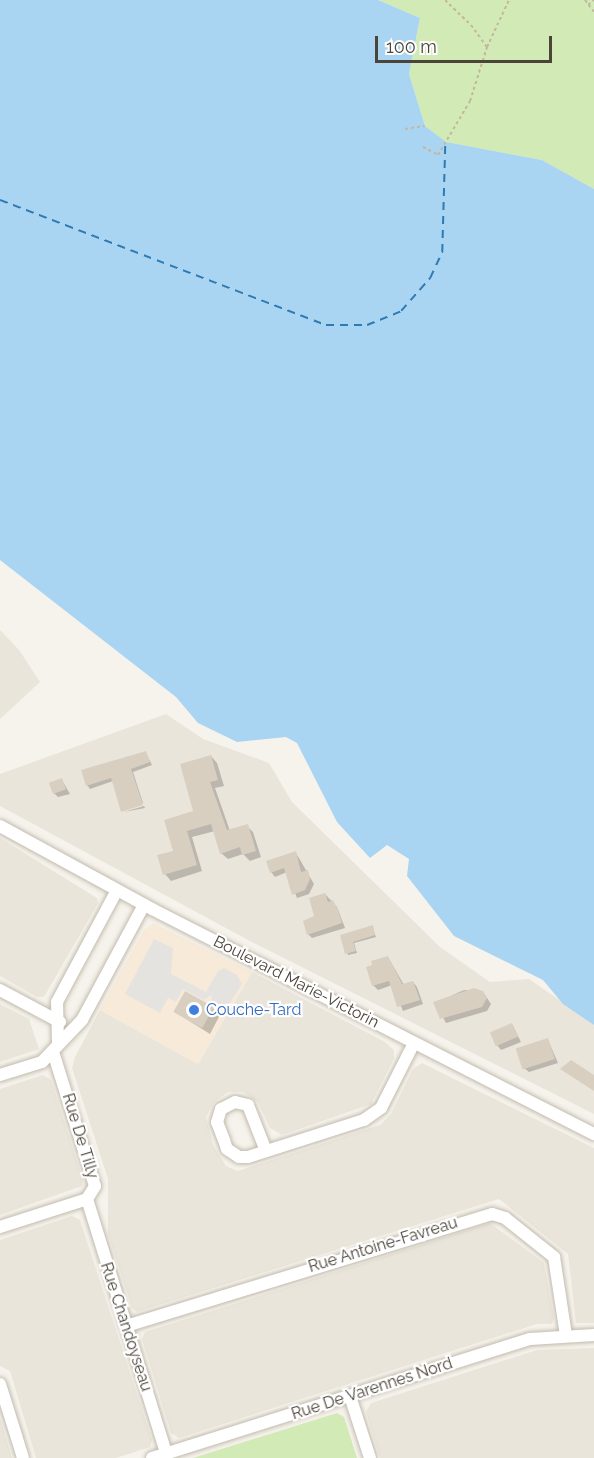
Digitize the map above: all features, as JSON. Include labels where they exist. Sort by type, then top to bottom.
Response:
[{"type":"street","name":"Boulevard Marie-Victorin","points":[[0,826],[144,905],[594,1134]]},
{"type":"street","name":"Rue De Tilly","points":[[0,1227],[87,1199],[95,1180],[55,1047],[57,1002],[117,890]]},
{"type":"street","points":[[0,1075],[42,1062],[82,1020],[144,905]]},
{"type":"street","points":[[0,990],[73,1029]]},
{"type":"street","points":[[266,1151],[248,1106],[235,1102],[221,1108],[218,1122],[227,1149],[238,1157],[266,1151],[375,1115],[414,1043]]},
{"type":"street","name":"Rue Chandoyseau","points":[[87,1199],[166,1454]]},
{"type":"street","name":"Rue Antoine-Favreau","points":[[126,1326],[492,1214],[506,1218],[554,1257],[566,1335]]},
{"type":"street","name":"Rue De Varennes Nord","points":[[152,1458],[530,1339],[594,1335]]},
{"type":"street","points":[[0,1384],[23,1458]]},
{"type":"street","points":[[350,1396],[370,1458]]},
{"type":"path","points":[[445,0],[471,25],[487,47]]},
{"type":"path","points":[[423,147],[438,155],[478,82],[487,47],[509,0]]},
{"type":"path","points":[[585,0],[594,12]]},
{"type":"path","points":[[588,5],[594,0]]},
{"type":"path","points":[[405,129],[425,126]]},
{"type":"shaded area","points":[[0,630],[19,650],[40,682],[0,719]]},
{"type":"shaded area","points":[[166,714],[203,739],[269,763],[292,802],[440,947],[490,982],[529,979],[594,1024],[594,1114],[250,941],[0,806],[0,774]]},
{"type":"shaded area","points":[[0,838],[97,898],[98,903],[44,997],[37,997],[0,976]]},
{"type":"shaded area","points":[[153,923],[252,972],[198,1064],[100,1010],[144,930]]},
{"type":"shaded area","points":[[154,939],[173,948],[171,974],[206,992],[218,971],[224,968],[237,975],[242,984],[225,1011],[212,1003],[211,995],[204,1000],[183,989],[176,1002],[168,998],[160,1013],[125,994]]},
{"type":"shaded area","points":[[252,972],[385,1042],[394,1050],[394,1058],[371,1104],[282,1135],[270,1128],[258,1102],[243,1092],[228,1092],[214,1102],[206,1117],[213,1145],[226,1166],[238,1171],[380,1125],[391,1114],[413,1069],[422,1063],[594,1148],[594,1323],[576,1323],[568,1254],[499,1199],[137,1312],[132,1308],[108,1234],[108,1179],[72,1068],[75,1057],[100,1010],[198,1064]]},
{"type":"shaded area","points":[[0,1004],[29,1019],[39,1049],[0,1062]]},
{"type":"shaded area","points":[[43,1075],[51,1080],[83,1180],[82,1186],[0,1215],[0,1089]]},
{"type":"shaded area","points":[[72,1216],[80,1220],[152,1440],[150,1447],[116,1458],[36,1458],[10,1371],[0,1366],[0,1240]]},
{"type":"shaded area","points":[[490,1223],[544,1263],[554,1318],[552,1324],[537,1324],[179,1438],[171,1433],[142,1339],[145,1332]]},
{"type":"shaded area","points":[[594,1348],[594,1458],[380,1458],[366,1412],[371,1403],[537,1350]]},
{"type":"shaded area","points":[[0,1418],[12,1458],[0,1458]]},
{"type":"green space","points":[[378,0],[594,0],[594,189],[542,160],[445,142],[425,126],[409,74],[420,18]]},
{"type":"green space","points":[[337,1413],[344,1417],[357,1458],[193,1458]]},
{"type":"water","points":[[0,0],[378,0],[420,18],[409,74],[425,126],[446,142],[542,160],[594,189],[594,1025],[563,1004],[543,980],[454,936],[407,876],[409,859],[387,845],[370,858],[337,822],[297,743],[286,737],[237,742],[198,723],[176,697],[0,560]]},
{"type":"building","points":[[146,751],[150,762],[131,769],[143,805],[121,812],[111,778],[86,786],[81,770]]},
{"type":"building","points":[[211,755],[218,780],[210,782],[227,830],[248,824],[256,851],[242,855],[240,847],[220,854],[211,824],[187,831],[197,865],[163,875],[157,855],[173,851],[164,820],[193,811],[180,764]]},
{"type":"building","points":[[62,778],[66,789],[53,794],[49,783]]},
{"type":"building","points":[[296,851],[301,872],[308,870],[310,879],[305,890],[292,895],[284,868],[270,873],[266,861]]},
{"type":"building","points":[[325,893],[328,902],[333,900],[342,923],[307,935],[303,921],[314,916],[309,898]]},
{"type":"building","points":[[373,925],[375,935],[353,942],[356,951],[345,954],[340,935]]},
{"type":"building","points":[[388,956],[402,984],[413,981],[420,1000],[397,1007],[389,981],[372,986],[366,967],[372,965],[371,961]]},
{"type":"building","points":[[474,988],[483,991],[487,998],[482,1007],[440,1019],[433,1002]]},
{"type":"building","name":"Couche-Tard","points":[[185,991],[214,1007],[202,1028],[173,1012]]},
{"type":"building","points":[[512,1023],[518,1037],[496,1046],[490,1032]]},
{"type":"building","points":[[548,1038],[555,1059],[522,1069],[516,1049]]},
{"type":"building","points":[[571,1060],[594,1075],[594,1091],[560,1069]]},
{"type":"ferry route","points":[[0,200],[326,325],[367,325],[401,311],[430,278],[442,252],[445,142]]},
{"type":"place","name":"Couche-Tard","points":[[194,1010]]}]
